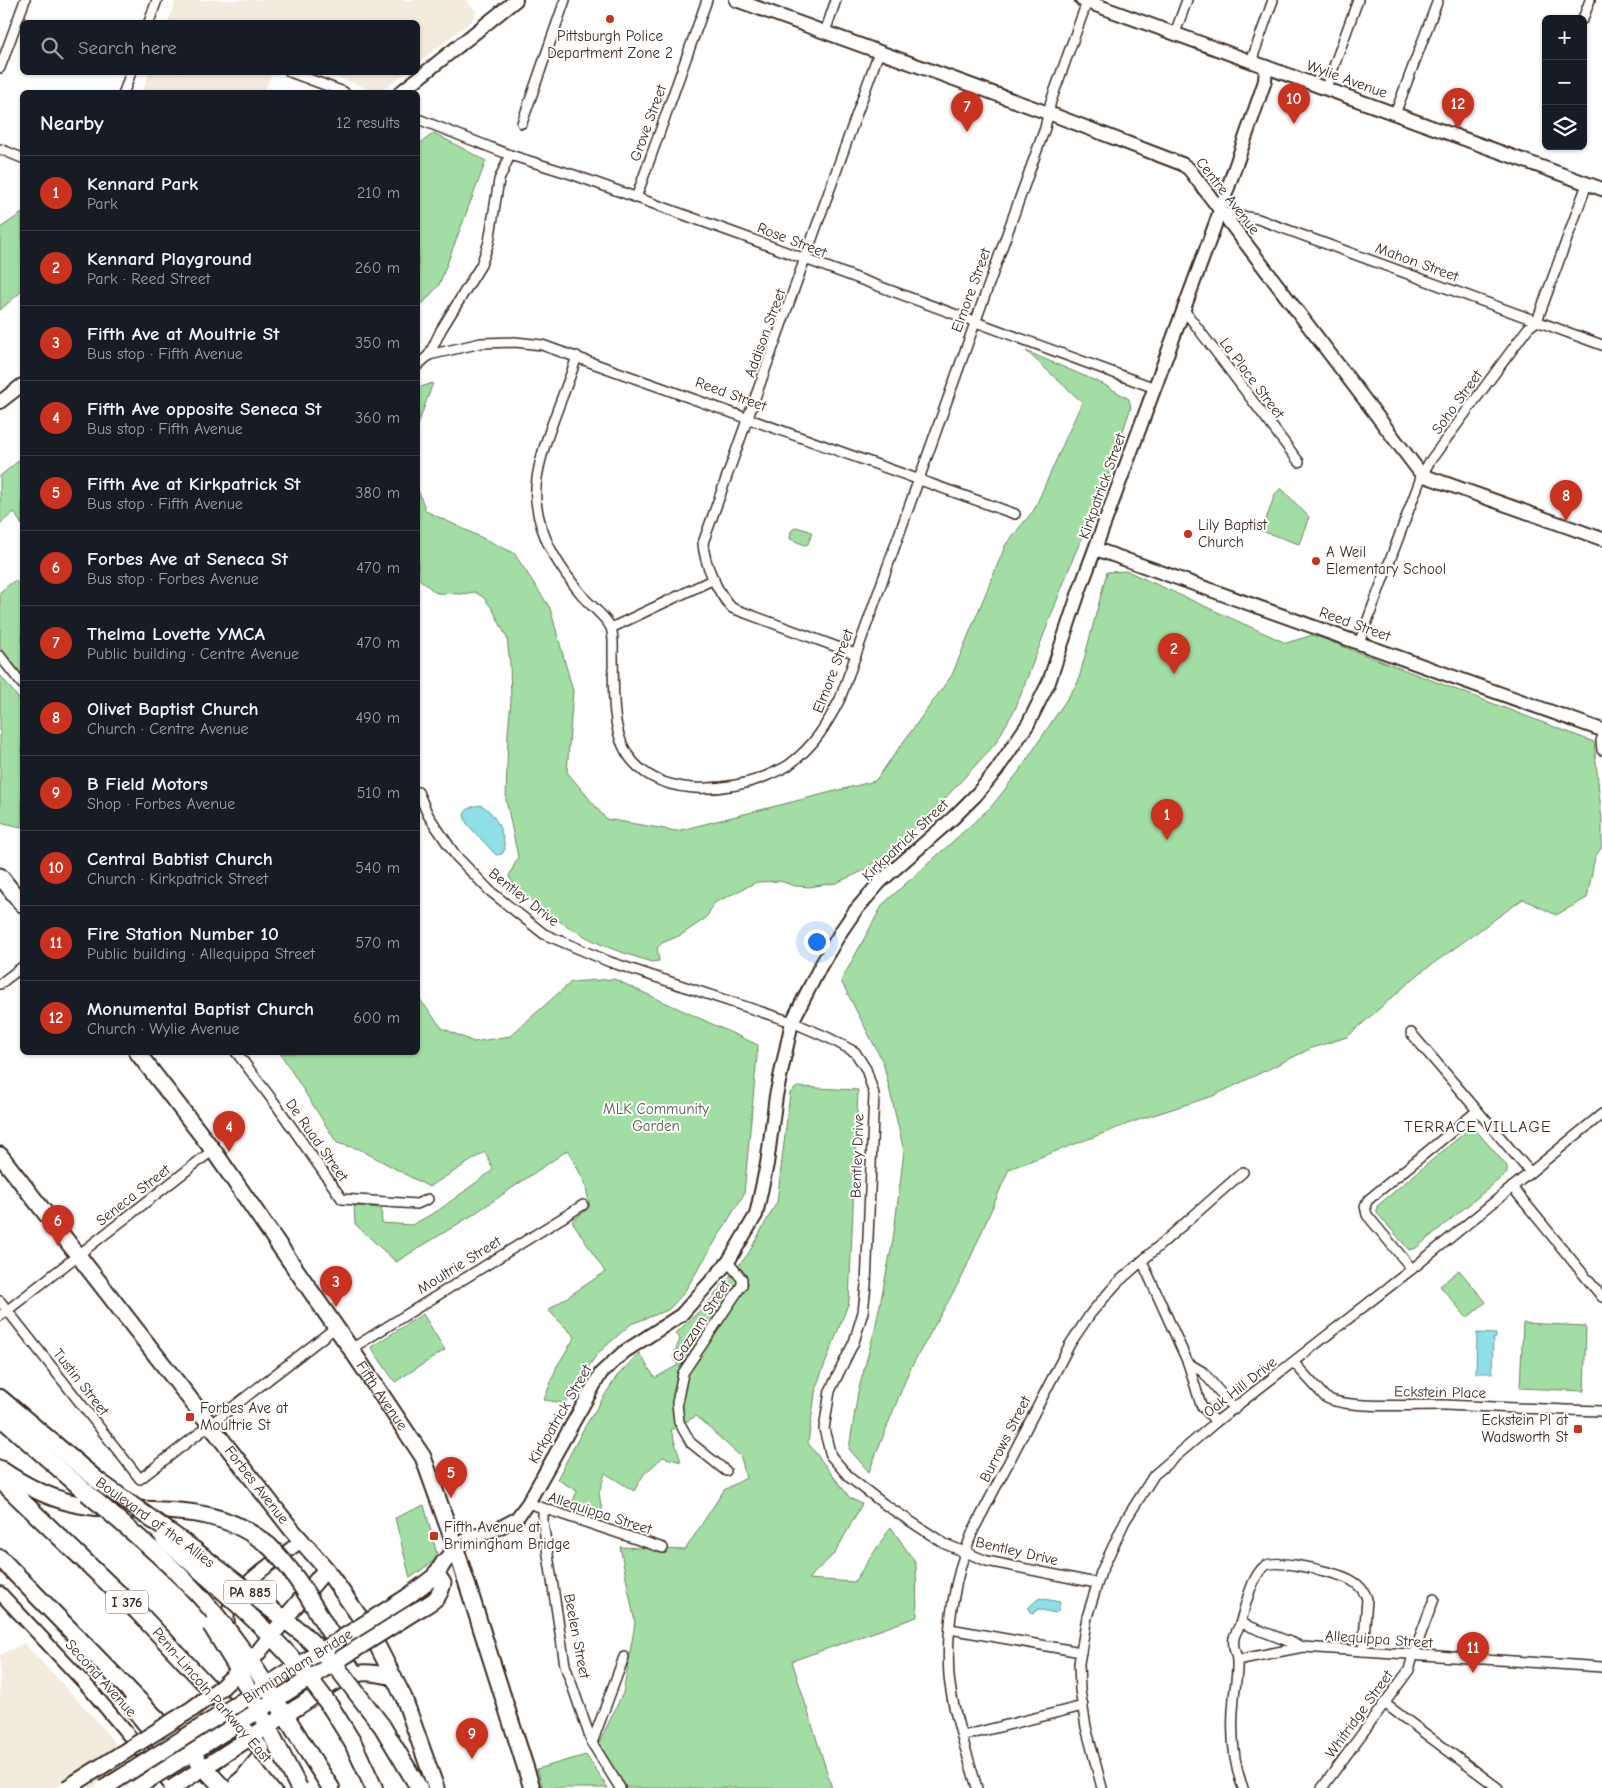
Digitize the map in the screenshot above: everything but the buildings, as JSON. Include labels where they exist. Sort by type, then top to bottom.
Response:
[{"type":"highway","name":"Boulevard of the Allies","points":[[0,1398],[92,1486],[191,1587],[218,1618],[254,1668],[331,1788]]},
{"type":"highway","name":"Boulevard of the Allies","points":[[0,1417],[92,1486],[193,1549],[303,1634],[335,1665],[382,1726],[419,1788]]},
{"type":"highway","points":[[0,1469],[36,1490],[71,1503],[97,1507],[182,1510],[218,1517],[250,1531],[285,1562],[298,1580],[353,1672],[382,1726]]},
{"type":"highway","name":"Penn-Lincoln Parkway East","points":[[0,1480],[138,1612],[206,1684],[292,1788]]},
{"type":"highway","points":[[92,1486],[265,1630],[303,1670],[332,1709],[353,1743],[374,1788]]},
{"type":"highway","points":[[151,1548],[186,1591],[222,1641],[299,1788]]},
{"type":"highway","points":[[0,1558],[198,1760],[223,1788]]},
{"type":"highway","points":[[43,1602],[147,1724],[197,1788]]},
{"type":"main road","points":[[0,876],[20,901]]},
{"type":"main road","name":"Fifth Avenue","points":[[139,1055],[213,1150],[351,1349],[423,1457],[456,1549],[532,1788]]},
{"type":"main road","name":"Forbes Avenue","points":[[0,1155],[301,1541],[326,1569],[361,1618],[394,1677],[412,1717],[436,1788]]},
{"type":"main road","name":"Birmingham Bridge","points":[[104,1788],[428,1583],[456,1549]]},
{"type":"main road","points":[[67,1788],[215,1693],[256,1654],[326,1569]]},
{"type":"main road","name":"Birmingham Bridge","points":[[136,1788],[438,1598],[443,1583],[436,1573]]},
{"type":"main road","points":[[172,1788],[339,1680],[363,1673],[394,1677]]},
{"type":"street","points":[[0,68],[25,0]]},
{"type":"street","points":[[150,20],[157,0]]},
{"type":"street","points":[[404,90],[517,0]]},
{"type":"street","points":[[522,123],[565,0]]},
{"type":"street","name":"Grove Street","points":[[636,198],[707,0]]},
{"type":"street","name":"Centre Avenue","points":[[736,0],[1179,162],[1189,169],[1422,475]]},
{"type":"street","points":[[825,32],[836,0]]},
{"type":"street","points":[[1175,33],[1187,0]]},
{"type":"street","points":[[1251,62],[1273,0]]},
{"type":"street","points":[[1326,88],[1358,0]]},
{"type":"street","points":[[1395,114],[1438,0]]},
{"type":"street","points":[[1584,15],[1590,0]]},
{"type":"street","name":"Wylie Avenue","points":[[1092,2],[1251,62],[1602,189]]},
{"type":"street","name":"Elmore Street","points":[[611,628],[619,738],[634,762],[655,778],[677,786],[706,789],[730,787],[756,781],[788,766],[814,743],[840,700],[1048,113],[1092,2]]},
{"type":"street","name":"Addison Street","points":[[856,654],[732,608],[723,599],[714,579],[703,553],[703,543],[879,52]]},
{"type":"street","name":"Kirkpatrick Street","points":[[456,1549],[468,1538],[497,1529],[516,1519],[528,1504],[601,1372],[624,1352],[681,1316],[728,1262],[756,1215],[768,1164],[776,1096],[792,1022],[820,967],[855,911],[885,878],[976,795],[996,771],[1028,724],[1049,682],[1079,592],[1220,212],[1265,81],[1266,67]]},
{"type":"street","points":[[125,90],[130,75]]},
{"type":"street","points":[[298,75],[339,90]]},
{"type":"street","name":"Rose Street","points":[[420,121],[510,155],[574,175],[1155,388]]},
{"type":"street","points":[[0,150],[20,157]]},
{"type":"street","points":[[420,363],[429,355],[441,331],[481,265],[489,242],[499,180],[510,155]]},
{"type":"street","name":"Soho Street","points":[[1359,643],[1422,475],[1430,461],[1528,328],[1537,321],[1588,184]]},
{"type":"street","name":"Mahon Street","points":[[1220,212],[1258,219],[1602,345]]},
{"type":"street","name":"La Place Street","points":[[1184,310],[1299,462]]},
{"type":"street","name":"Reed Street","points":[[429,355],[481,343],[515,342],[542,345],[1015,514]]},
{"type":"street","points":[[577,356],[539,464],[536,500],[541,528],[558,563],[611,628],[714,579]]},
{"type":"street","points":[[0,402],[20,387]]},
{"type":"street","points":[[1422,475],[1602,539]]},
{"type":"street","name":"Reed Street","points":[[1096,549],[1602,730]]},
{"type":"street","points":[[0,656],[20,681]]},
{"type":"street","points":[[1602,738],[1600,741],[1602,750]]},
{"type":"street","name":"Bentley Drive","points":[[420,797],[428,815]]},
{"type":"street","name":"Bentley Drive","points":[[420,805],[456,856],[490,891],[544,934],[610,962],[792,1022],[855,1052],[866,1069],[874,1094],[866,1285],[863,1312],[854,1342],[830,1391],[824,1429],[831,1456],[850,1478],[884,1504],[945,1544],[988,1561],[1096,1583]]},
{"type":"street","points":[[0,984],[20,969]]},
{"type":"street","points":[[1412,1033],[1530,1172]]},
{"type":"street","name":"De Ruad Street","points":[[238,1055],[277,1106],[342,1199],[417,1204],[428,1198]]},
{"type":"street","points":[[1412,1269],[1367,1215],[1365,1206],[1368,1200],[1477,1111]]},
{"type":"street","name":"Oak Hill Drive","points":[[1102,1788],[1086,1727],[1079,1663],[1087,1617],[1096,1583],[1125,1521],[1154,1475],[1216,1422],[1412,1269],[1602,1114]]},
{"type":"street","name":"Seneca Street","points":[[4,1314],[213,1150]]},
{"type":"street","name":"Burrows Street","points":[[977,1788],[954,1706],[950,1677],[950,1629],[958,1573],[973,1531],[1070,1344],[1101,1301],[1117,1283],[1243,1172]]},
{"type":"street","points":[[1512,1187],[1602,1297]]},
{"type":"street","name":"Moultrie Street","points":[[351,1349],[583,1205]]},
{"type":"street","points":[[1142,1261],[1188,1363],[1201,1405],[1216,1422]]},
{"type":"street","name":"Gazzam Street","points":[[726,1471],[691,1443],[679,1422],[678,1403],[683,1373],[742,1285],[742,1279],[728,1262]]},
{"type":"street","name":"Tustin Street","points":[[0,1301],[4,1314],[140,1479],[210,1425]]},
{"type":"street","points":[[210,1425],[335,1328]]},
{"type":"street","points":[[1188,1363],[1202,1372],[1234,1409]]},
{"type":"street","name":"Eckstein Place","points":[[1294,1363],[1325,1397],[1331,1401],[1348,1404],[1444,1405],[1602,1412]]},
{"type":"street","name":"Allequippa Street","points":[[528,1504],[663,1548]]},
{"type":"street","name":"Beelen Street","points":[[543,1509],[543,1522],[565,1665],[592,1743],[620,1788]]},
{"type":"street","points":[[208,1788],[232,1767],[252,1743],[260,1733],[266,1716],[267,1699],[264,1692],[236,1646],[229,1630],[229,1607],[237,1593],[301,1541]]},
{"type":"street","points":[[1243,1788],[1234,1755],[1232,1730],[1237,1660],[1233,1648],[1234,1635],[1241,1623],[1244,1608],[1252,1588],[1265,1566],[1282,1564],[1328,1572],[1357,1584],[1365,1592],[1366,1599],[1363,1651]]},
{"type":"street","name":"Second Avenue","points":[[0,1594],[90,1689],[172,1788]]},
{"type":"street","name":"Whitridge Street","points":[[1322,1788],[1409,1670],[1434,1599]]},
{"type":"street","name":"Allequippa Street","points":[[1241,1623],[1303,1648]]},
{"type":"street","points":[[950,1629],[1081,1652]]},
{"type":"street","name":"Allequippa Street","points":[[1237,1660],[1303,1648],[1602,1667]]},
{"type":"street","points":[[592,1743],[624,1657]]},
{"type":"street","points":[[1384,1703],[1498,1788]]},
{"type":"street","points":[[963,1736],[1083,1706]]},
{"type":"shaded area","points":[[176,0],[466,0],[476,12],[474,19],[420,61],[420,20],[169,20]]},
{"type":"shaded area","points":[[148,75],[272,75],[264,90],[143,90]]},
{"type":"shaded area","points":[[330,75],[403,75],[382,90],[373,90]]},
{"type":"shaded area","points":[[24,1643],[97,1721],[151,1788],[0,1788],[0,1655]]},
{"type":"green space","points":[[434,133],[486,161],[439,285],[420,307],[420,144]]},
{"type":"green space","points":[[20,214],[20,293],[0,310],[0,228]]},
{"type":"green space","points":[[1026,351],[1103,384],[1129,399],[1131,407],[1105,485],[1074,556],[1016,707],[995,744],[939,805],[892,849],[863,871],[836,883],[809,887],[795,886],[780,881],[757,882],[714,903],[706,918],[681,935],[662,943],[657,948],[659,961],[651,962],[600,944],[577,932],[536,905],[515,885],[509,876],[518,857],[506,800],[511,700],[507,638],[492,608],[483,597],[475,592],[461,594],[436,593],[420,580],[420,495],[426,511],[514,553],[550,608],[573,691],[567,772],[606,819],[677,831],[875,781],[952,675],[1006,544],[1034,510],[1082,402]]},
{"type":"green space","points":[[433,383],[420,419],[420,387]]},
{"type":"green space","points":[[20,460],[20,522],[14,512],[0,524],[0,476]]},
{"type":"green space","points":[[1281,488],[1309,517],[1299,544],[1262,531],[1275,494]]},
{"type":"green space","points":[[796,527],[812,533],[808,544],[805,545],[790,539],[791,531]]},
{"type":"green space","points":[[1127,571],[1286,643],[1313,635],[1594,742],[1602,821],[1602,847],[1595,857],[1587,898],[1556,915],[1523,899],[1420,973],[1347,1037],[1312,1048],[1213,1096],[1141,1119],[1009,1169],[963,1275],[909,1371],[869,1472],[849,1449],[858,1392],[875,1329],[893,1240],[904,1151],[883,1062],[841,981],[883,904],[991,807],[1020,770],[1078,682],[1107,572]]},
{"type":"green space","points":[[15,580],[20,586],[20,673],[0,648],[0,592]]},
{"type":"green space","points":[[0,675],[20,700],[20,827],[0,822]]},
{"type":"green space","name":"MLK Community Garden","points":[[614,979],[758,1045],[744,1194],[683,1294],[668,1310],[631,1324],[597,1354],[565,1403],[544,1400],[557,1366],[575,1337],[548,1310],[605,1272],[572,1221],[590,1207],[585,1183],[568,1150],[471,1216],[396,1262],[355,1224],[354,1206],[381,1208],[382,1223],[412,1225],[439,1210],[493,1170],[485,1152],[429,1187],[359,1149],[337,1143],[281,1055],[420,1055],[420,1000],[442,1028],[474,1042],[510,1036],[571,982]]},
{"type":"green space","points":[[797,1087],[858,1090],[849,1302],[816,1387],[808,1443],[850,1498],[862,1504],[835,1553],[808,1579],[854,1582],[891,1527],[916,1564],[917,1617],[792,1661],[832,1788],[627,1788],[598,1745],[623,1693],[635,1623],[620,1547],[685,1550],[724,1490],[746,1478],[741,1457],[696,1416],[671,1430],[681,1462],[663,1457],[644,1474],[634,1491],[605,1473],[599,1493],[602,1511],[599,1515],[572,1503],[577,1491],[557,1479],[584,1428],[617,1376],[639,1353],[655,1378],[678,1365],[673,1357],[680,1339],[676,1333],[708,1303],[748,1254],[777,1202],[790,1093]]},
{"type":"green space","points":[[1474,1128],[1507,1166],[1507,1173],[1416,1248],[1409,1250],[1377,1213],[1377,1206],[1468,1130]]},
{"type":"green space","points":[[1459,1270],[1486,1302],[1467,1318],[1440,1286]]},
{"type":"green space","points":[[423,1314],[445,1350],[395,1382],[371,1347]]},
{"type":"green space","points":[[1523,1323],[1586,1326],[1584,1391],[1520,1388]]},
{"type":"green space","points":[[424,1505],[438,1558],[410,1578],[395,1518]]},
{"type":"green space","points":[[586,1755],[608,1788],[543,1788],[537,1769]]},
{"type":"water","points":[[480,805],[490,812],[501,830],[505,849],[502,854],[496,855],[467,824],[465,812],[470,808]]},
{"type":"water","points":[[1477,1333],[1496,1334],[1496,1338],[1493,1339],[1492,1373],[1476,1373]]},
{"type":"water","points":[[1039,1598],[1060,1602],[1058,1611],[1055,1613],[1038,1609],[1033,1614],[1028,1608]]},
{"type":"place","name":"Pittsburgh Police Department Zone 2","points":[[610,19]]},
{"type":"place","name":"Central Babtist Church","points":[[1294,124]]},
{"type":"place","name":"Monumental Baptist Church","points":[[1458,129]]},
{"type":"place","name":"Thelma Lovette YMCA","points":[[967,132]]},
{"type":"place","name":"Olivet Baptist Church","points":[[1566,521]]},
{"type":"place","name":"Lily Baptist Church","points":[[1188,534]]},
{"type":"place","name":"A Weil Elementary School","points":[[1316,561]]},
{"type":"place","name":"Kennard Playground","points":[[1174,674]]},
{"type":"place","name":"Kennard Park","points":[[1167,840]]},
{"type":"place","name":"Fifth Ave opposite Seneca St","points":[[229,1152]]},
{"type":"place","name":"Forbes Ave at Seneca St","points":[[58,1246]]},
{"type":"place","name":"Fifth Ave at Moultrie St","points":[[336,1307]]},
{"type":"place","name":"Forbes Ave at Moultrie St","points":[[190,1417]]},
{"type":"place","name":"Eckstein Pl at Wadsworth St","points":[[1578,1429]]},
{"type":"place","name":"Fifth Ave at Kirkpatrick St","points":[[451,1498]]},
{"type":"place","name":"Fifth Avenue at Brimingham Bridge","points":[[434,1536]]},
{"type":"place","name":"Fire Station Number 10","points":[[1473,1673]]},
{"type":"place","name":"B Field Motors","points":[[472,1759]]},
{"type":"district","name":"TERRACE VILLAGE","points":[[1478,1126]]}]
